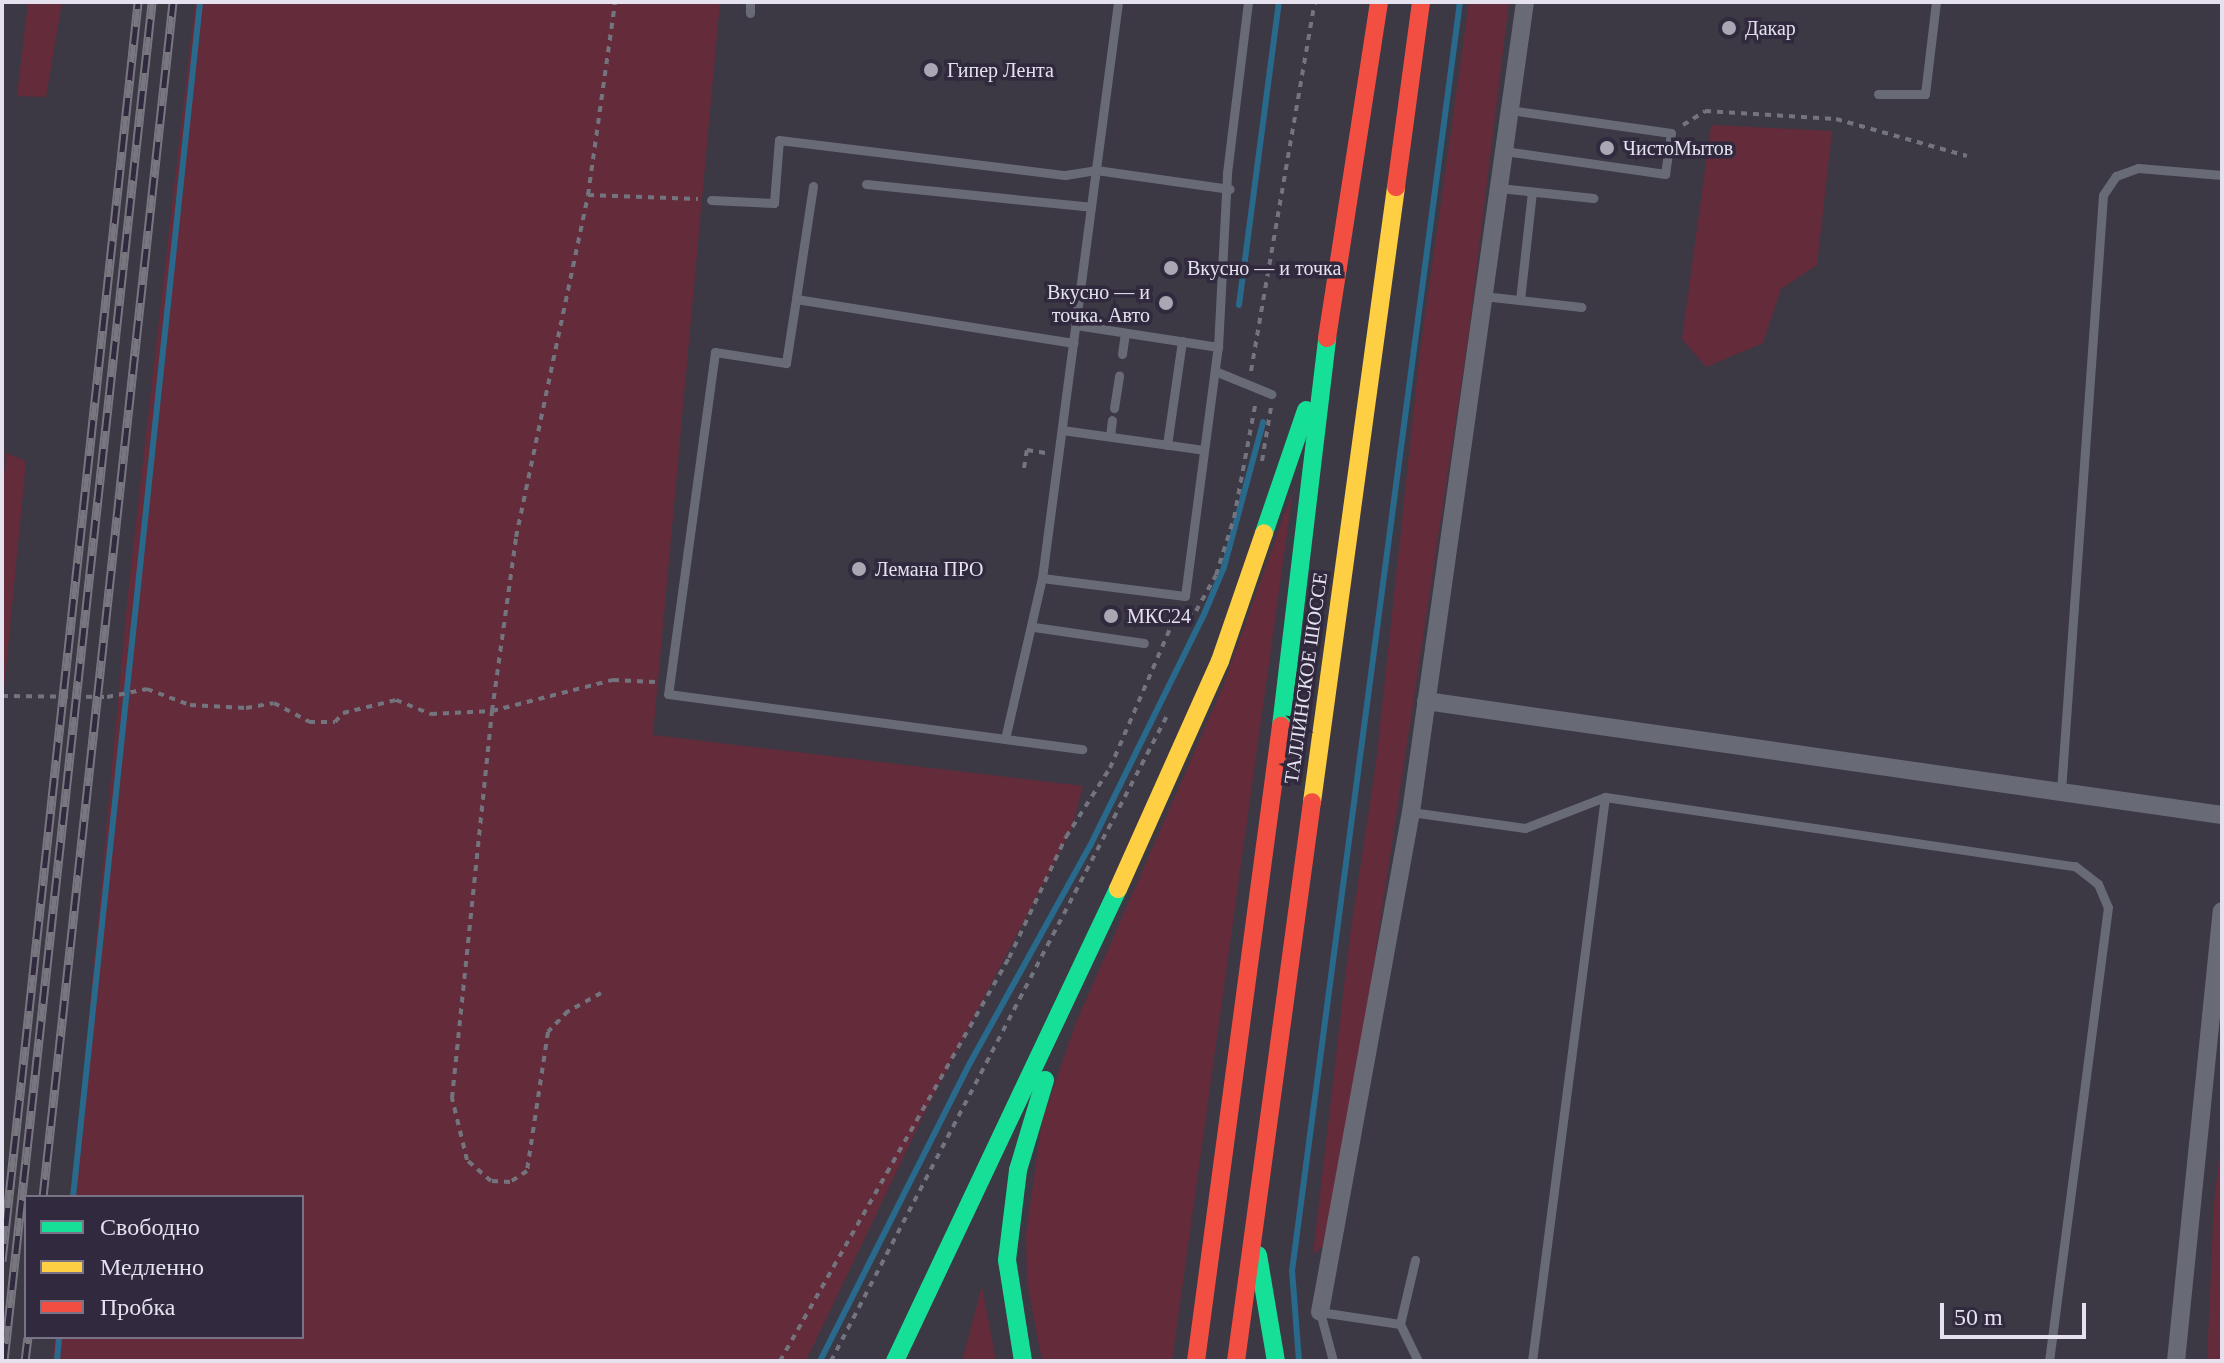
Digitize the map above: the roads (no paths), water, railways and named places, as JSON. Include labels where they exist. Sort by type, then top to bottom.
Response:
[{"type":"main road","name":"ТАЛЛИНСКОЕ ШОССЕ","points":[[1196,1361],[1276,772],[1322,368],[1379,2]]},
{"type":"main road","name":"ТАЛЛИНСКОЕ ШОССЕ","points":[[1236,1361],[1421,2]]},
{"type":"main road","points":[[895,1361],[1105,918],[1220,661],[1322,368]]},
{"type":"main road","points":[[1023,1361],[1007,1260],[1018,1170],[1105,918]]},
{"type":"main road","points":[[1253,1225],[1276,1361]]},
{"type":"street","points":[[1320,1312],[1411,812],[1525,2]]},
{"type":"street","points":[[1426,701],[2222,815]]},
{"type":"street","points":[[2176,1361],[2222,911]]},
{"type":"lane","points":[[1005,739],[1034,627],[1042,578],[1118,2]]},
{"type":"lane","points":[[1042,578],[1185,596],[1218,347],[1248,2]]},
{"type":"lane","points":[[1878,94],[1925,94],[1936,2]]},
{"type":"lane","points":[[1504,151],[1665,174],[1671,133],[1509,110]]},
{"type":"lane","points":[[711,200],[774,203],[779,140],[1065,175],[1096,170],[1230,189]]},
{"type":"lane","points":[[2061,791],[2103,195],[2116,176],[2138,168],[2222,175]]},
{"type":"lane","points":[[866,184],[1091,207]]},
{"type":"lane","points":[[813,186],[786,363],[715,352],[668,694],[1082,749]]},
{"type":"lane","points":[[1499,188],[1593,198]]},
{"type":"lane","points":[[1520,300],[1532,192]]},
{"type":"lane","points":[[1483,296],[1581,307]]},
{"type":"lane","points":[[796,299],[1074,343]]},
{"type":"lane","points":[[1076,325],[1218,347]]},
{"type":"lane","points":[[1122,354],[1125,333]]},
{"type":"lane","points":[[1167,445],[1182,341]]},
{"type":"lane","points":[[1215,371],[1248,381],[1271,394]]},
{"type":"lane","points":[[1114,408],[1119,375]]},
{"type":"lane","points":[[1110,436],[1112,420]]},
{"type":"lane","points":[[1062,430],[1204,450]]},
{"type":"lane","points":[[1034,627],[1144,643]]},
{"type":"lane","points":[[1411,812],[1525,828],[1605,797],[2075,866],[2098,884],[2108,907],[2049,1361]]},
{"type":"lane","points":[[1532,1361],[1605,797]]},
{"type":"lane","points":[[1415,1260],[1400,1324],[1418,1361]]},
{"type":"lane","points":[[1333,1361],[1320,1312],[1400,1324]]},
{"type":"waterway","points":[[73,1195],[200,2]]},
{"type":"waterway","points":[[1239,305],[1279,2]]},
{"type":"waterway","points":[[1299,1361],[1292,1271],[1460,2]]},
{"type":"waterway","points":[[820,1361],[970,1063],[1090,846],[1205,612],[1224,567],[1263,422]]},
{"type":"waterway","points":[[57,1361],[59,1339]]},
{"type":"railway","points":[[2,1261],[138,2]]},
{"type":"railway","points":[[4,1361],[152,2]]},
{"type":"railway","points":[[43,1195],[173,2]]},
{"type":"railway","points":[[25,1361],[28,1339]]},
{"type":"place","name":"Дакар","points":[[1729,28]]},
{"type":"place","name":"Гипер Лента","points":[[931,70]]},
{"type":"place","name":"ЧистоМытов","points":[[1607,148]]},
{"type":"place","name":"Вкусно — и точка","points":[[1171,268]]},
{"type":"place","name":"Вкусно — и точка. Авто","points":[[1166,303]]},
{"type":"place","name":"Лемана ПРО","points":[[859,569]]},
{"type":"place","name":"МКС24","points":[[1111,616]]}]
